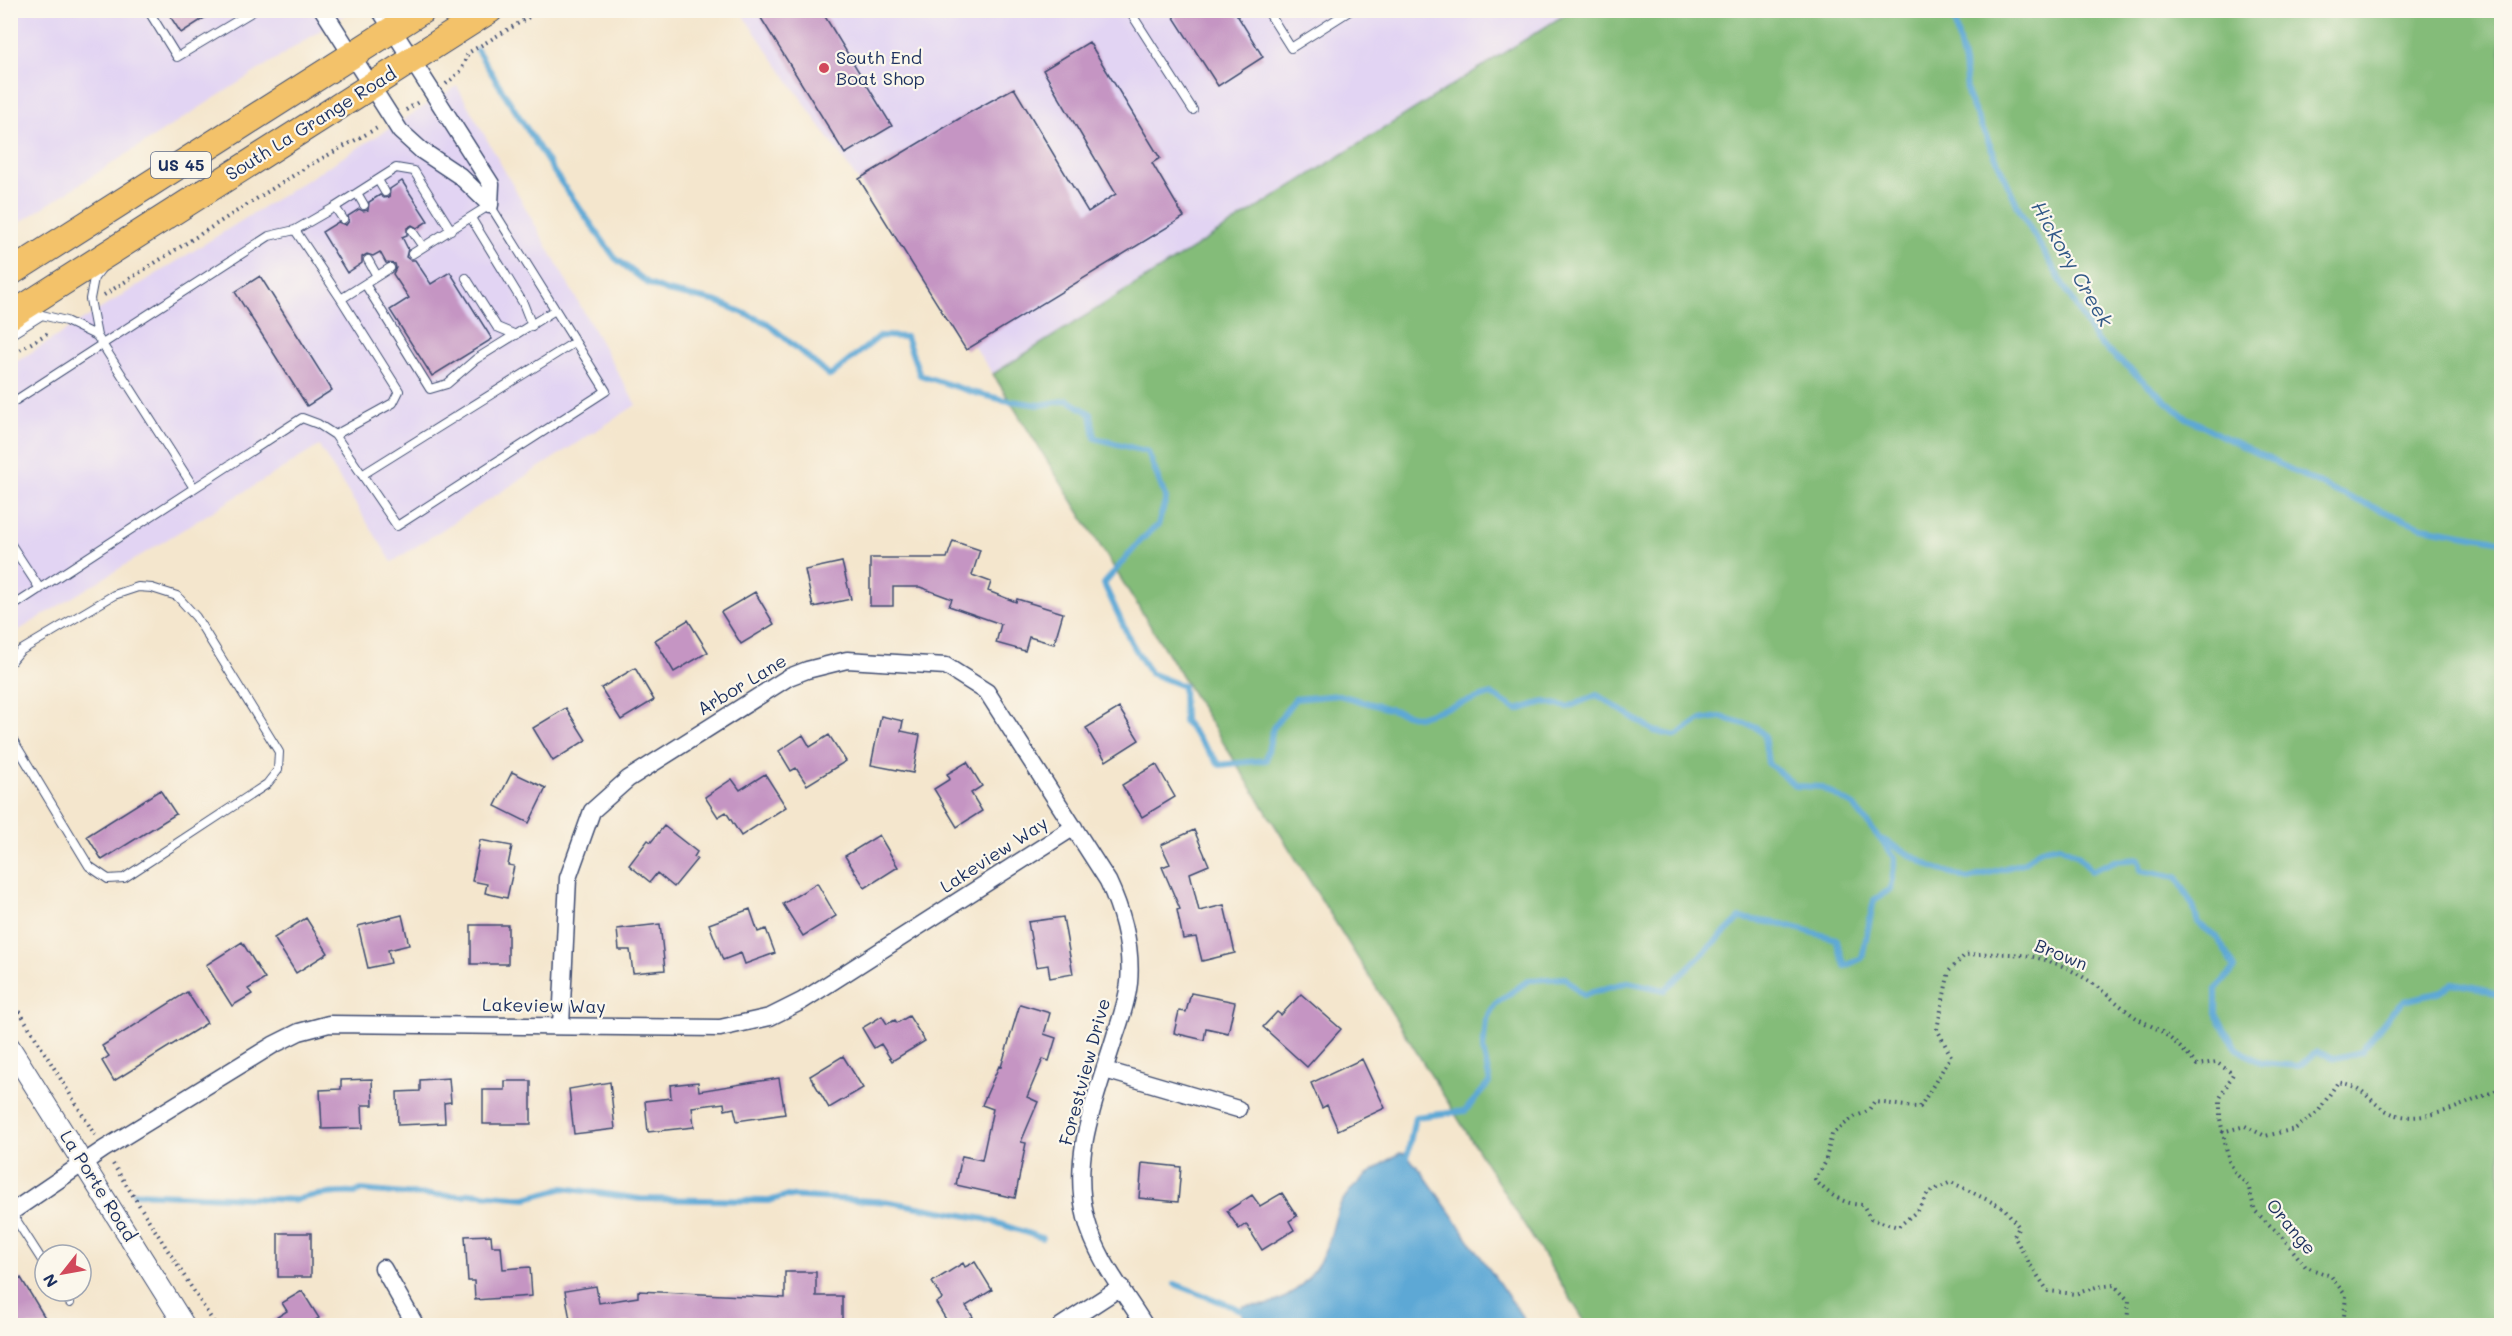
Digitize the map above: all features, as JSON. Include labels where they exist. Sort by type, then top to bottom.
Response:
[{"type":"main road","name":"South La Grange Road","points":[[10,273],[352,56],[386,20],[423,10]]},
{"type":"main road","name":"South La Grange Road","points":[[10,316],[490,10]]},
{"type":"street","points":[[323,10],[400,131],[421,150],[459,176],[490,205]]},
{"type":"street","points":[[386,20],[491,184],[490,205]]},
{"type":"street","name":"Arbor Lane","points":[[561,1025],[568,878],[592,812],[628,779],[789,678],[807,670],[847,660],[946,666],[987,692],[1074,827]]},
{"type":"street","name":"Lakeview Way","points":[[11,1213],[84,1163],[229,1072],[299,1032],[329,1024],[720,1028],[770,1017],[802,1001],[1074,827]]},
{"type":"street","name":"Forestview Drive","points":[[1074,827],[1115,896],[1121,913],[1130,958],[1129,985],[1124,1010],[1089,1118],[1082,1150],[1082,1192],[1086,1217],[1103,1260],[1145,1326]]},
{"type":"street","name":"La Porte Road","points":[[10,1047],[185,1326]]},
{"type":"street","points":[[1105,1070],[1238,1109]]},
{"type":"street","points":[[383,1268],[416,1326]]},
{"type":"street","points":[[1061,1326],[1121,1287]]},
{"type":"lane","points":[[148,10],[177,57],[255,10]]},
{"type":"lane","points":[[1267,10],[1291,48],[1351,10]]},
{"type":"lane","points":[[1130,11],[1193,110]]},
{"type":"lane","points":[[10,404],[243,251],[269,236],[295,230],[396,168],[414,171],[451,230]]},
{"type":"lane","points":[[378,180],[385,192]]},
{"type":"lane","points":[[357,193],[364,205]]},
{"type":"lane","points":[[10,608],[302,418],[318,424],[335,435],[397,526],[606,391],[490,205],[412,254]]},
{"type":"lane","points":[[335,207],[343,219]]},
{"type":"lane","points":[[471,218],[523,303],[532,326]]},
{"type":"lane","points":[[295,230],[399,392],[393,403],[335,435]]},
{"type":"lane","points":[[412,231],[423,248]]},
{"type":"lane","points":[[115,249],[94,278],[91,304],[97,336],[194,488]]},
{"type":"lane","points":[[368,260],[377,276]]},
{"type":"lane","points":[[341,299],[390,268]]},
{"type":"lane","points":[[466,278],[497,327],[516,335]]},
{"type":"lane","points":[[364,284],[430,389],[447,384],[476,359],[555,310]]},
{"type":"lane","points":[[10,335],[42,315],[66,321],[97,336]]},
{"type":"lane","points":[[362,475],[575,342]]},
{"type":"lane","points":[[10,543],[40,589]]},
{"type":"lane","points":[[10,663],[20,651],[114,595],[138,587],[152,588],[177,596],[196,617],[279,752],[278,770],[267,784],[124,878],[108,879],[89,866],[10,735]]},
{"type":"lane","points":[[11,1213],[33,1247]]},
{"type":"path","points":[[91,304],[310,165],[362,138],[453,80],[461,71],[468,52],[541,10]]},
{"type":"path","points":[[10,356],[66,321]]},
{"type":"path","name":"Brown","points":[[2128,1326],[2129,1301],[2114,1285],[2096,1287],[2075,1294],[2048,1291],[2014,1236],[2019,1227],[2004,1208],[1965,1187],[1951,1182],[1928,1193],[1917,1211],[1898,1227],[1871,1219],[1863,1205],[1849,1204],[1827,1193],[1815,1180],[1825,1163],[1832,1134],[1854,1117],[1868,1111],[1874,1102],[1895,1104],[1901,1107],[1920,1107],[1951,1056],[1937,1029],[1949,971],[1965,955],[2005,952],[2036,956],[2072,970],[2133,1016],[2170,1038],[2197,1065],[2216,1062],[2233,1074]]},
{"type":"path","name":"Orange","points":[[2233,1074],[2220,1098],[2222,1132],[2229,1161],[2236,1174],[2248,1185],[2255,1211],[2283,1238],[2306,1267],[2331,1276],[2346,1296],[2343,1326]]},
{"type":"path","points":[[2222,1132],[2245,1126],[2265,1136],[2295,1129],[2318,1112],[2338,1082],[2355,1085],[2386,1112],[2419,1118],[2451,1109],[2502,1088]]},
{"type":"shaded area","points":[[11,11],[351,11],[11,228]]},
{"type":"shaded area","points":[[740,11],[1572,11],[993,374]]},
{"type":"shaded area","points":[[457,86],[636,405],[392,562],[319,446],[11,635],[11,365]]},
{"type":"green space","points":[[1572,10],[2501,11],[2501,1325],[1587,1325],[993,374]]},
{"type":"water","points":[[1400,1153],[1405,1154],[1422,1172],[1528,1325],[1247,1325],[1242,1314],[1243,1306],[1266,1305],[1288,1296],[1297,1289],[1313,1272],[1325,1252],[1338,1209],[1351,1189]]},
{"type":"building","points":[[166,10],[217,10],[181,33]]},
{"type":"building","name":"South End Boat Shop","points":[[756,10],[821,10],[892,126],[845,154]]},
{"type":"building","points":[[1182,10],[1234,10],[1263,57],[1218,86],[1173,16]]},
{"type":"building","points":[[1089,42],[1160,158],[1152,163],[1184,217],[966,350],[859,179],[1014,88],[1088,212],[1116,194],[1043,70]]},
{"type":"building","points":[[402,181],[428,221],[417,228],[412,225],[407,228],[407,235],[402,237],[408,249],[406,257],[415,260],[431,284],[450,272],[492,339],[432,376],[390,310],[409,298],[393,274],[395,264],[386,263],[380,252],[373,256],[367,254],[362,257],[362,263],[347,273],[322,232],[338,222],[346,225],[349,221],[348,216],[359,209],[368,210],[369,202],[380,195],[384,198],[389,197],[390,189]]},
{"type":"building","points":[[260,276],[332,390],[307,406],[235,292]]},
{"type":"building","points":[[953,541],[980,550],[972,575],[991,582],[988,591],[1016,602],[1017,599],[1063,613],[1054,644],[1029,637],[1025,651],[996,643],[1001,624],[949,606],[952,599],[920,587],[893,587],[893,606],[870,606],[870,558],[947,558]]},
{"type":"building","points":[[842,562],[851,599],[813,607],[805,570]]},
{"type":"building","points":[[755,592],[774,624],[741,644],[721,612]]},
{"type":"building","points":[[688,620],[708,652],[674,672],[655,640]]},
{"type":"building","points":[[635,668],[654,700],[621,720],[601,688]]},
{"type":"building","points":[[566,708],[586,740],[553,761],[533,728]]},
{"type":"building","points":[[1119,708],[1139,740],[1106,761],[1086,728]]},
{"type":"building","points":[[881,716],[903,721],[901,731],[920,735],[913,773],[871,765]]},
{"type":"building","points":[[803,735],[810,747],[829,735],[846,761],[807,785],[796,768],[791,771],[779,751]]},
{"type":"building","points":[[967,762],[982,786],[971,793],[982,811],[957,827],[934,789],[950,779],[947,774]]},
{"type":"building","points":[[1156,764],[1175,797],[1142,817],[1122,785]]},
{"type":"building","points":[[512,772],[546,788],[529,823],[495,806]]},
{"type":"building","points":[[765,774],[786,807],[741,836],[726,812],[718,817],[705,797],[732,779],[740,790]]},
{"type":"building","points":[[160,790],[176,814],[102,860],[87,836]]},
{"type":"building","points":[[664,826],[697,852],[694,857],[697,859],[674,887],[657,873],[650,882],[629,865],[648,840],[651,842]]},
{"type":"building","points":[[1194,830],[1209,865],[1190,873],[1199,911],[1224,905],[1235,953],[1202,961],[1196,937],[1183,939],[1177,910],[1180,909],[1162,867],[1170,864],[1161,845]]},
{"type":"building","points":[[879,835],[898,867],[865,888],[845,856]]},
{"type":"building","points":[[480,840],[512,846],[508,865],[514,866],[507,898],[485,893],[487,884],[472,881]]},
{"type":"building","points":[[817,883],[836,916],[803,936],[783,904]]},
{"type":"building","points":[[750,909],[758,932],[766,929],[775,953],[745,964],[741,953],[723,960],[709,924]]},
{"type":"building","points":[[402,915],[409,945],[388,950],[391,963],[368,968],[358,926]]},
{"type":"building","points":[[1063,917],[1073,974],[1050,978],[1048,965],[1036,967],[1028,922]]},
{"type":"building","points":[[306,918],[328,953],[296,973],[274,938]]},
{"type":"building","points":[[660,924],[665,970],[633,973],[630,950],[619,950],[617,929]]},
{"type":"building","points":[[471,925],[508,925],[508,964],[471,964]]},
{"type":"building","points":[[242,942],[265,979],[248,989],[252,994],[232,1006],[206,965]]},
{"type":"building","points":[[187,992],[207,1023],[114,1081],[102,1061],[109,1056],[102,1046]]},
{"type":"building","points":[[1191,993],[1235,1002],[1228,1033],[1206,1028],[1204,1040],[1174,1033],[1179,1011],[1186,1012]]},
{"type":"building","points":[[1301,994],[1341,1029],[1307,1067],[1263,1027],[1277,1012],[1281,1015]]},
{"type":"building","points":[[1020,1004],[1050,1013],[1044,1034],[1056,1038],[1049,1061],[1043,1059],[1027,1097],[1038,1102],[1021,1142],[1026,1143],[1015,1198],[956,1185],[962,1156],[982,1160],[993,1109],[982,1105],[999,1066],[1001,1067]]},
{"type":"building","points":[[882,1016],[887,1024],[895,1020],[897,1023],[909,1016],[925,1041],[892,1061],[881,1044],[874,1048],[862,1028]]},
{"type":"building","points":[[843,1056],[863,1088],[829,1108],[810,1076]]},
{"type":"building","points":[[1362,1059],[1385,1108],[1338,1130],[1327,1105],[1322,1108],[1311,1083]]},
{"type":"building","points":[[449,1078],[451,1102],[444,1103],[445,1123],[398,1125],[397,1092],[420,1091],[420,1080]]},
{"type":"building","points":[[779,1078],[785,1114],[737,1121],[734,1108],[725,1110],[724,1103],[692,1107],[694,1127],[648,1132],[645,1101],[671,1098],[670,1085],[698,1082],[699,1091]]},
{"type":"building","points":[[372,1079],[373,1105],[362,1105],[363,1128],[322,1129],[320,1090],[341,1089],[341,1080]]},
{"type":"building","points":[[505,1081],[531,1081],[531,1124],[483,1124],[483,1090],[505,1090]]},
{"type":"building","points":[[610,1082],[615,1129],[574,1134],[569,1089]]},
{"type":"building","points":[[1142,1163],[1181,1167],[1178,1202],[1139,1198]]},
{"type":"building","points":[[1282,1193],[1297,1216],[1289,1221],[1294,1230],[1262,1250],[1246,1224],[1239,1229],[1227,1211],[1252,1195],[1260,1206]]},
{"type":"building","points":[[278,1233],[311,1233],[311,1277],[278,1277]]},
{"type":"building","points":[[491,1235],[492,1246],[501,1246],[503,1269],[530,1267],[532,1296],[475,1300],[474,1281],[468,1281],[465,1236]]},
{"type":"building","points":[[975,1262],[992,1290],[966,1306],[973,1317],[958,1326],[950,1326],[936,1303],[942,1299],[932,1282],[963,1263],[965,1267]]},
{"type":"building","points":[[785,1272],[816,1272],[816,1296],[842,1296],[842,1326],[622,1323],[622,1326],[571,1326],[565,1291],[596,1286],[599,1303],[638,1297],[638,1291],[785,1298]]},
{"type":"building","points":[[21,1278],[33,1298],[33,1303],[36,1303],[50,1326],[10,1326],[10,1284]]},
{"type":"building","points":[[302,1291],[319,1318],[306,1326],[263,1326],[287,1311],[282,1303]]},
{"type":"waterway","name":"Hickory Creek","points":[[1952,10],[1964,64],[1968,97],[2021,213],[2096,340],[2185,417],[2244,447],[2339,493],[2422,527],[2502,541]]},
{"type":"waterway","points":[[477,50],[556,175],[615,258],[649,284],[667,291],[718,302],[767,323],[830,376],[880,336],[906,337],[920,375],[1004,400],[1040,405],[1068,400],[1091,414],[1095,438],[1148,452],[1166,499],[1158,525],[1142,539],[1104,584],[1131,642],[1150,673],[1183,686],[1184,721],[1220,765],[1266,760],[1273,728],[1295,699],[1339,695],[1418,717],[1491,694],[1517,710],[1544,702],[1568,707],[1597,695],[1654,731],[1676,736],[1700,720],[1720,717],[1756,727],[1764,735],[1768,763],[1796,786],[1821,787],[1854,806],[1895,858],[1891,889],[1874,900],[1862,958],[1845,966],[1836,939],[1782,924],[1740,918],[1665,990],[1628,982],[1583,995],[1565,978],[1529,980],[1495,1004],[1486,1020],[1483,1050],[1490,1082],[1465,1111],[1415,1117],[1406,1163]]},
{"type":"waterway","points":[[1883,840],[1932,867],[1968,879],[2023,863],[2041,849],[2060,846],[2078,855],[2091,871],[2115,861],[2139,859],[2141,870],[2177,877],[2193,906],[2198,923],[2217,937],[2235,968],[2216,989],[2216,1014],[2235,1047],[2261,1063],[2299,1066],[2317,1052],[2335,1058],[2361,1052],[2391,1013],[2404,1001],[2441,992],[2452,983],[2483,989],[2502,997]]},
{"type":"waterway","points":[[135,1193],[297,1200],[325,1194],[355,1193],[361,1190],[463,1196],[469,1193],[526,1198],[564,1188],[640,1199],[769,1201],[785,1196],[890,1202],[985,1219],[1042,1238]]},
{"type":"waterway","points":[[1175,1284],[1249,1313]]},
{"type":"place","name":"South End Boat Shop","points":[[824,68]]}]
